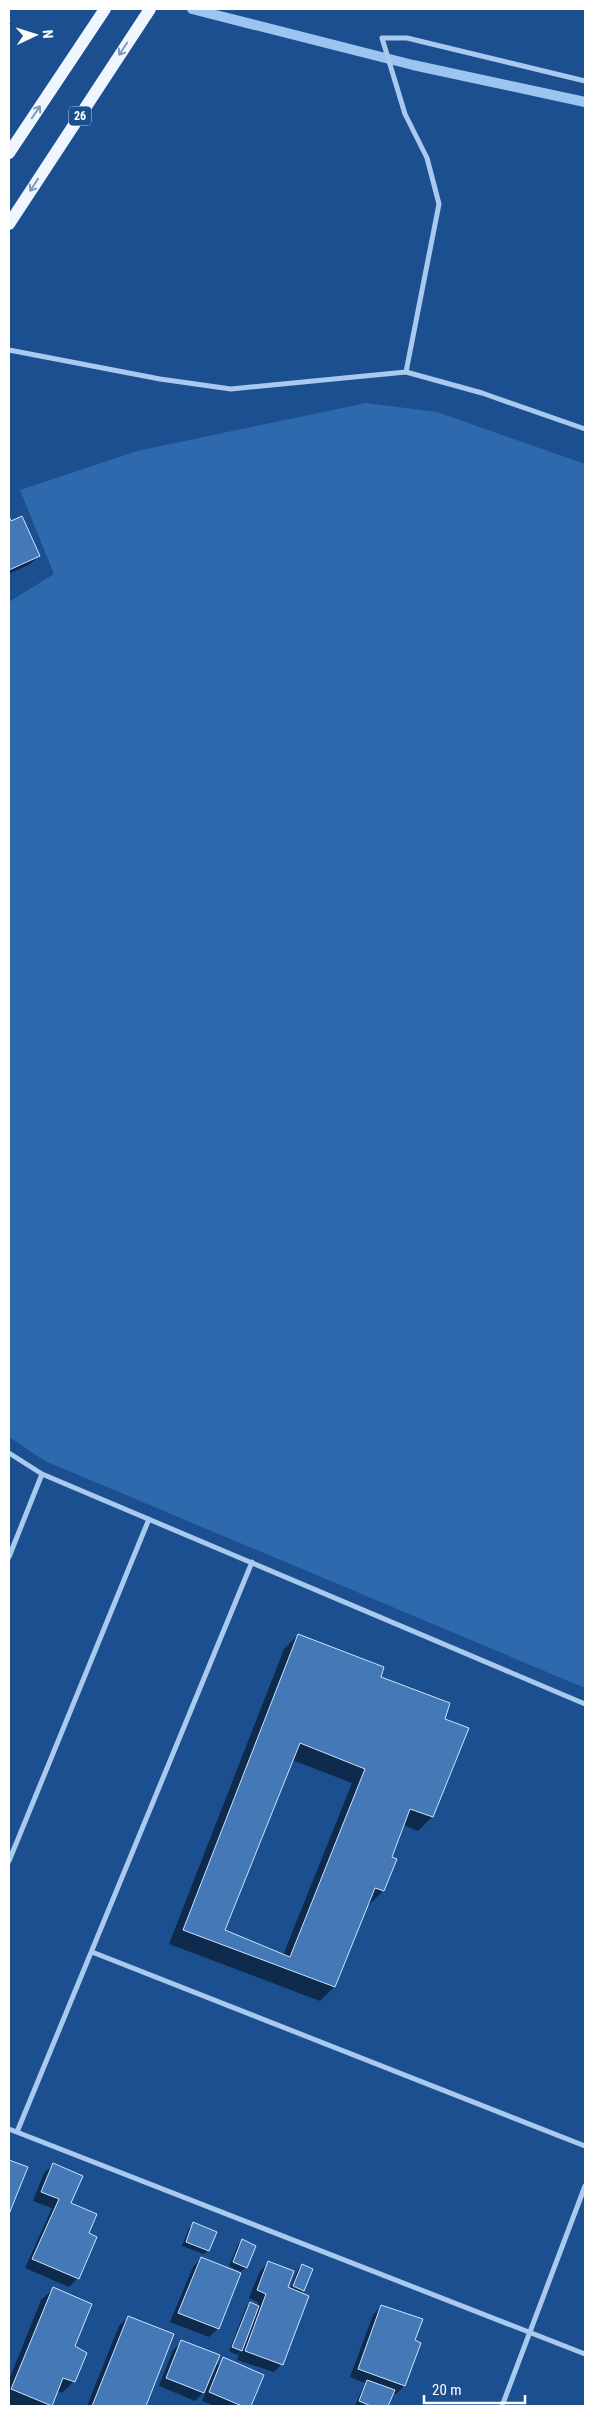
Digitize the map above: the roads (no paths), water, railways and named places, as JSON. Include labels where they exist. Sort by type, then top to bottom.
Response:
[{"type":"main road","points":[[9,153],[105,9]]},
{"type":"main road","name":"26","points":[[9,224],[150,9]]},
{"type":"street","points":[[406,372],[439,204],[427,158],[405,114],[382,38],[407,38],[585,81]]},
{"type":"street","points":[[9,350],[160,379],[230,390],[406,372],[482,392],[585,429]]},
{"type":"street","points":[[9,1453],[42,1474],[585,1704]]},
{"type":"street","points":[[9,1557],[42,1474]]},
{"type":"street","points":[[9,1860],[149,1519]]},
{"type":"street","points":[[17,2132],[252,1562]]},
{"type":"street","points":[[92,1952],[585,2146]]},
{"type":"street","points":[[9,2129],[585,2354]]},
{"type":"street","points":[[502,2406],[585,2186]]},
{"type":"waterway","points":[[192,9],[413,65],[585,102]]}]
